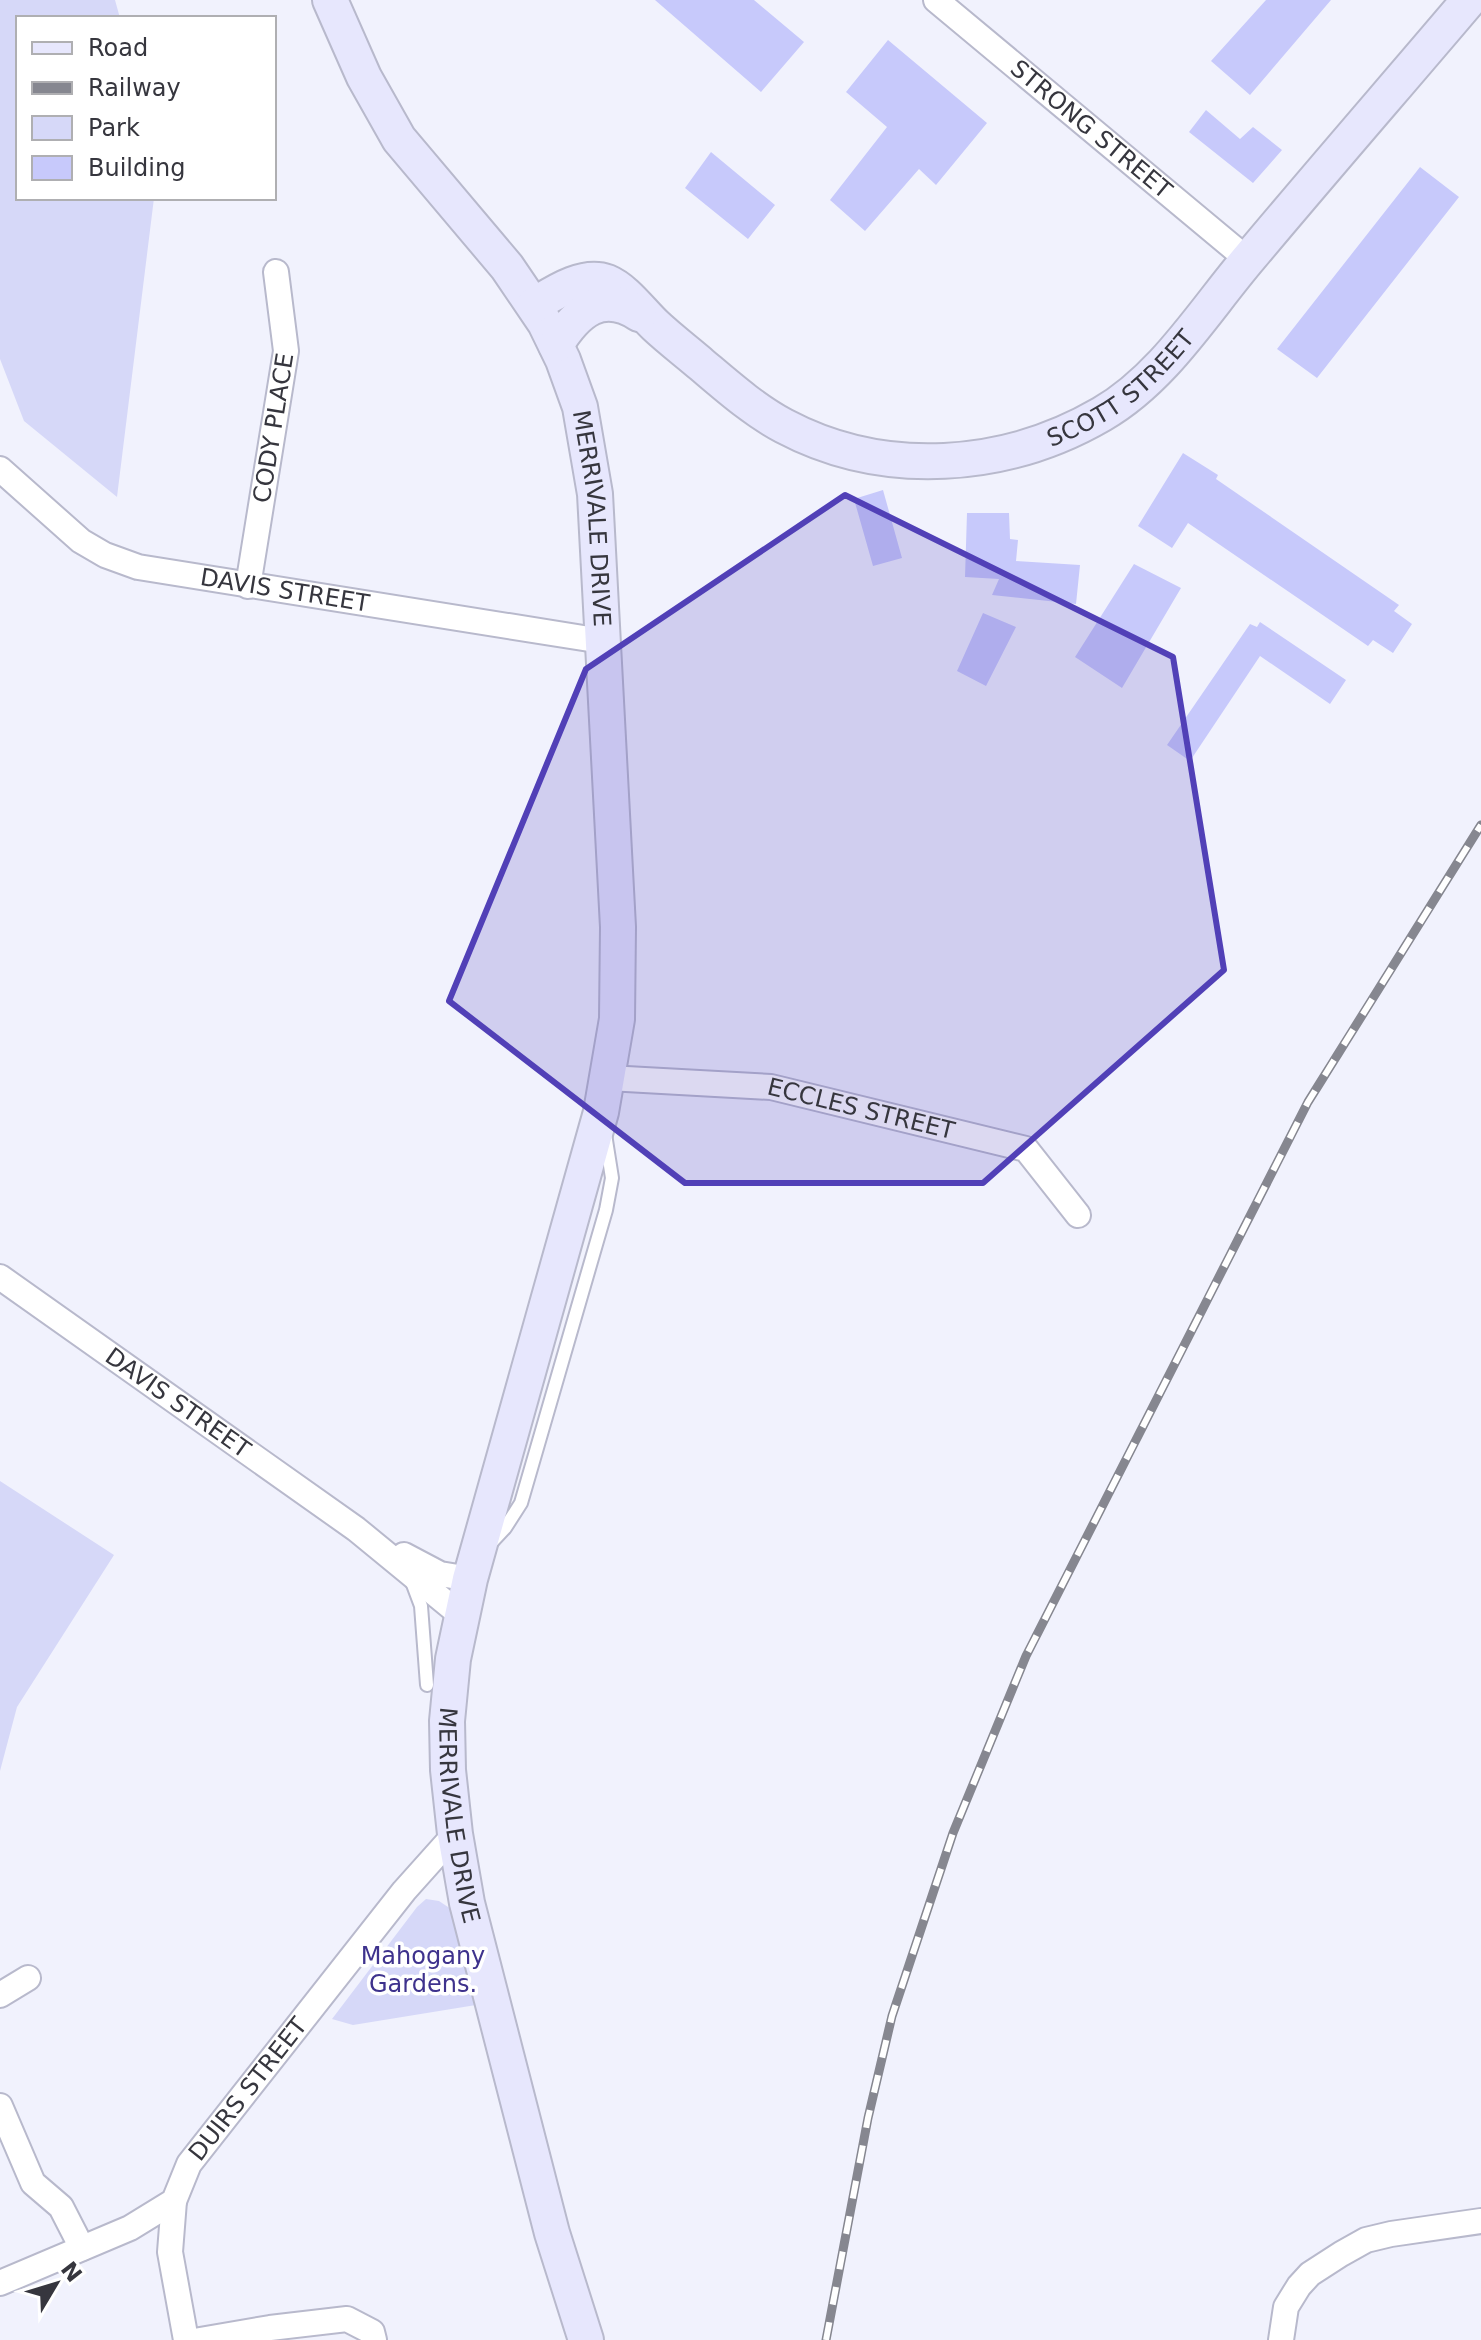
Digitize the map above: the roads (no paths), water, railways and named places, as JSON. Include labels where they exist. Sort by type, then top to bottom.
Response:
[{"type":"street","name":"MERRIVALE DRIVE","points":[[330,0],[364,77],[399,139],[507,267],[534,305],[556,345],[580,407],[595,494],[619,960],[617,1019],[601,1112],[472,1572],[453,1659],[447,1721],[448,1770],[455,1834],[467,1903],[552,2233],[586,2340]]},
{"type":"street","name":"STRONG STREET","points":[[936,0],[1248,260]]},
{"type":"street","name":"SCOTT STREET","points":[[534,305],[572,285],[594,280],[606,282],[619,290],[738,396],[785,427],[849,452],[913,462],[951,462],[1008,453],[1039,444],[1105,413],[1150,376],[1177,348],[1469,0]]},
{"type":"street","name":"CODY PLACE","points":[[248,586],[286,351],[276,272]]},
{"type":"street","name":"SCOTT STREET","points":[[556,345],[582,314],[604,303],[627,307],[656,326]]},
{"type":"street","name":"DAVIS STREET","points":[[0,469],[81,541],[105,555],[138,567],[602,641]]},
{"type":"street","name":"ECCLES STREET","points":[[608,1078],[771,1087],[1026,1149],[1078,1215]]},
{"type":"street","name":"DAVIS STREET","points":[[0,1277],[356,1529],[462,1616]]},
{"type":"street","name":"DAVIS STREET","points":[[356,1529],[440,1574],[472,1572]]},
{"type":"street","name":"DUIRS STREET","points":[[186,2340],[170,2252],[174,2201],[189,2164],[404,1891],[455,1834]]},
{"type":"street","points":[[0,1995],[28,1978]]},
{"type":"street","points":[[0,2106],[33,2183],[61,2207],[82,2248]]},
{"type":"street","points":[[0,2283],[130,2228],[174,2201]]},
{"type":"street","points":[[1281,2340],[1286,2307],[1299,2286],[1310,2274],[1366,2240],[1481,2221]]},
{"type":"street","points":[[200,2340],[347,2319],[372,2332],[374,2340]]},
{"type":"lane","points":[[400,1565],[419,1600],[427,1685]]},
{"type":"railway","points":[[826,2340],[868,2118],[892,2016],[953,1833],[1026,1656],[1308,1102],[1481,825]]},
{"type":"park label","name":"Mahogany Gardens.","points":[[423,1970]]}]
